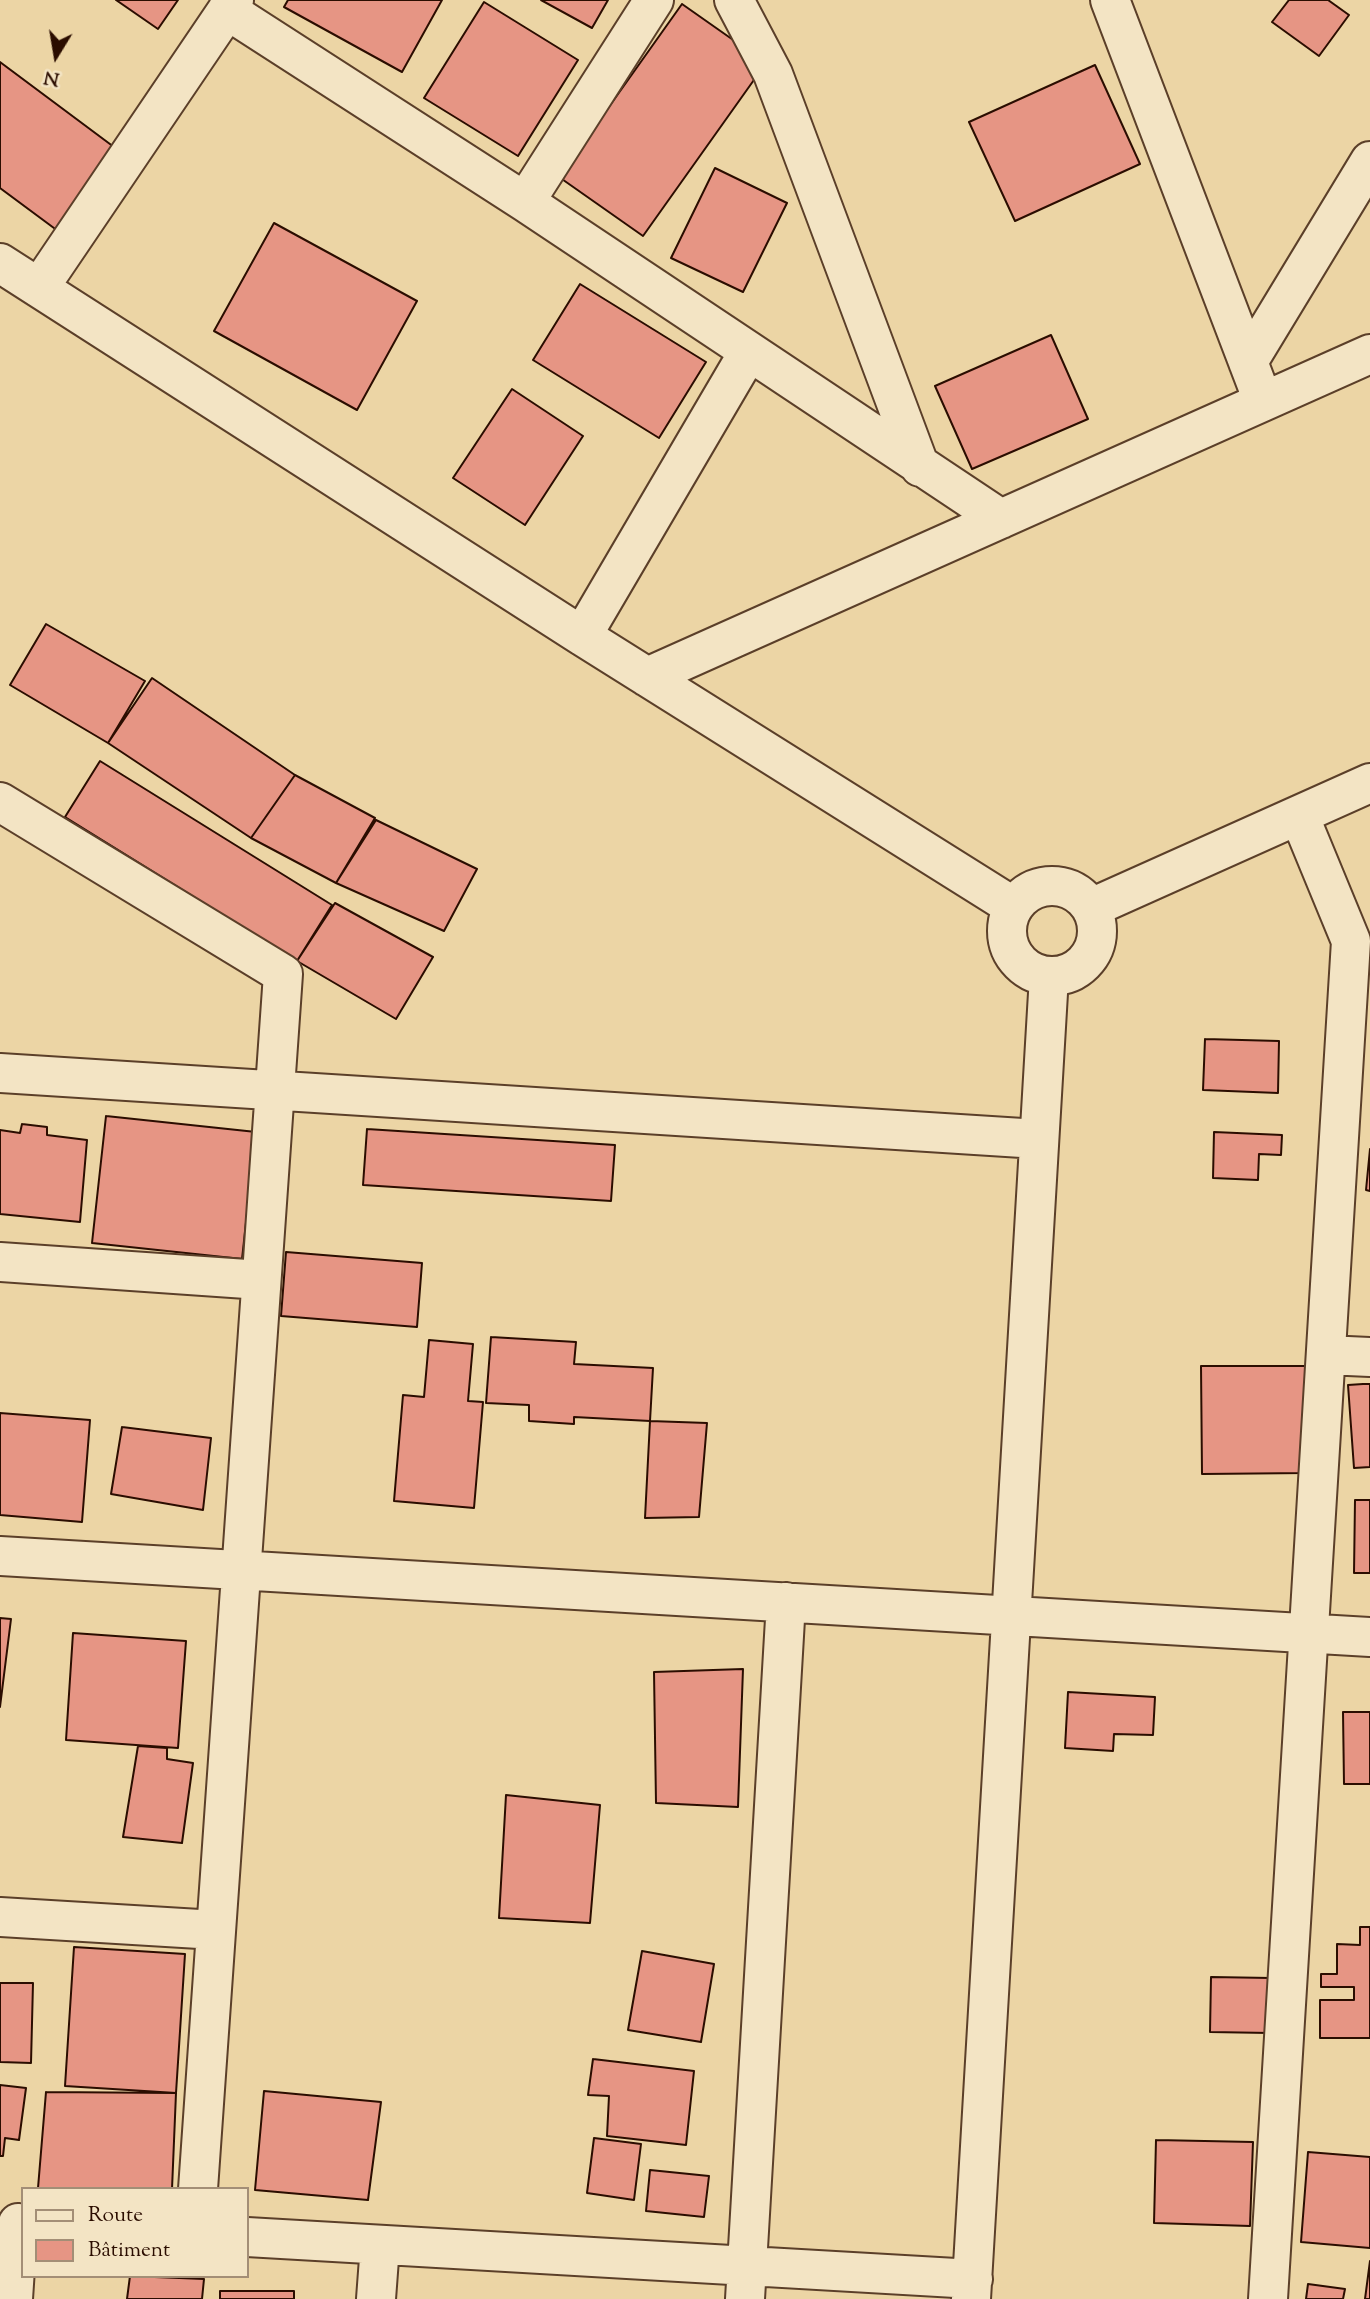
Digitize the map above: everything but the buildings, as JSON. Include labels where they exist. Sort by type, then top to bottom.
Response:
[{"type":"street","points":[[525,202],[654,0]]},
{"type":"street","points":[[734,0],[773,74],[920,467]]},
{"type":"street","points":[[1110,0],[1263,401]]},
{"type":"street","points":[[39,288],[230,5],[748,353],[1001,519]]},
{"type":"street","points":[[1248,362],[1370,161]]},
{"type":"street","points":[[0,263],[582,636],[1014,907]]},
{"type":"street","points":[[582,636],[748,353]]},
{"type":"street","points":[[647,677],[1370,354]]},
{"type":"street","points":[[1091,908],[1370,783]]},
{"type":"street","points":[[0,802],[283,974],[198,2187]]},
{"type":"street","points":[[1268,2299],[1326,1354],[1357,1067],[1351,941],[1299,815]]},
{"type":"street","points":[[1052,886],[1068,889],[1081,896],[1091,908],[1098,931],[1091,955],[1073,971],[1049,976],[1034,972],[1021,964],[1012,951],[1007,937],[1008,921],[1014,907],[1024,896],[1052,886]]},
{"type":"street","points":[[248,2236],[380,2245],[746,2282],[972,2289],[1049,976]]},
{"type":"street","points":[[0,1073],[1038,1139]]},
{"type":"street","points":[[0,1262],[261,1280]]},
{"type":"street","points":[[1326,1354],[1370,1357]]},
{"type":"street","points":[[0,1556],[1370,1637]]},
{"type":"street","points":[[746,2282],[786,1602]]},
{"type":"street","points":[[0,1917],[216,1930]]},
{"type":"street","points":[[13,2299],[14,2223]]},
{"type":"street","points":[[376,2299],[380,2245]]}]
